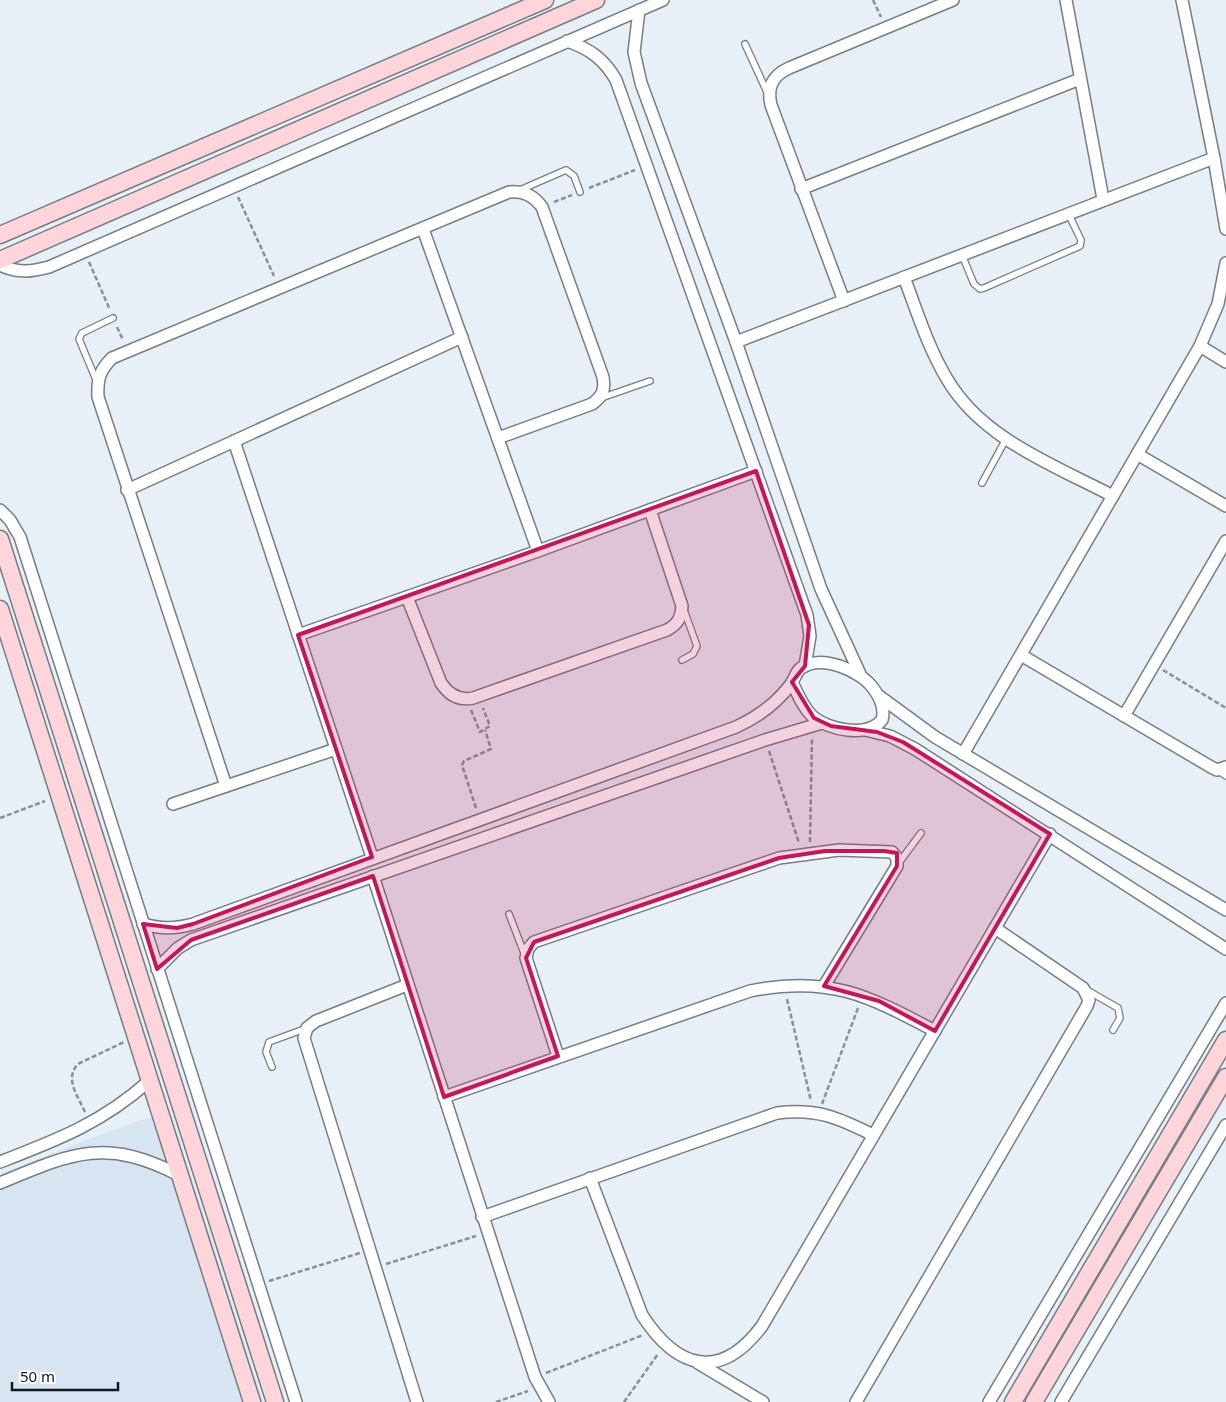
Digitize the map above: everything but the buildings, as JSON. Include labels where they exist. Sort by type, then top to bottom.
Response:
[{"type":"street","points":[[0,235],[545,0]]},
{"type":"street","points":[[0,260],[596,0]]},
{"type":"street","points":[[0,265],[11,270],[36,270],[84,252],[664,0]]},
{"type":"street","points":[[844,301],[768,94],[771,82],[778,73],[953,0]]},
{"type":"street","points":[[1066,0],[1103,199]]},
{"type":"street","points":[[1182,0],[1214,158],[1226,229]]},
{"type":"street","points":[[639,10],[634,36],[636,68],[736,342],[821,590],[860,674],[877,694],[915,724],[1226,910]]},
{"type":"street","points":[[567,41],[584,47],[597,55],[616,80],[648,165],[810,625],[810,646],[805,666]]},
{"type":"street","points":[[802,190],[1080,79]]},
{"type":"street","points":[[736,342],[1068,212],[1214,158]]},
{"type":"street","points":[[226,786],[127,490],[98,396],[97,382],[102,369],[112,358],[508,192],[518,191],[528,194],[542,207],[604,378],[605,388],[601,398],[592,404],[498,438]]},
{"type":"street","points":[[423,229],[538,551]]},
{"type":"street","points":[[963,754],[1200,346],[1218,304],[1226,263]]},
{"type":"street","points":[[904,277],[935,357],[948,381],[964,403],[984,423],[1006,439],[1113,496]]},
{"type":"street","points":[[127,490],[462,337]]},
{"type":"street","points":[[1200,346],[1226,362]]},
{"type":"street","points":[[234,441],[372,857]]},
{"type":"street","points":[[1137,454],[1226,506]]},
{"type":"street","points":[[298,635],[538,551],[756,470]]},
{"type":"street","points":[[0,510],[10,520],[20,537],[296,1402]]},
{"type":"street","points":[[407,597],[441,683],[452,695],[467,700],[667,630],[676,625],[681,616],[682,606],[650,510]]},
{"type":"street","points":[[0,539],[274,1402]]},
{"type":"street","points":[[1124,716],[1226,541]]},
{"type":"street","points":[[0,609],[252,1402]]},
{"type":"street","points":[[1021,654],[1124,716],[1223,771]]},
{"type":"street","points":[[143,924],[160,928],[177,928],[193,924],[372,857],[736,727],[765,710],[792,682],[798,670],[805,666],[831,664],[846,667],[860,674]]},
{"type":"street","points":[[792,682],[807,711],[817,725]]},
{"type":"street","points":[[157,970],[172,952],[191,940],[765,740],[817,725],[842,729],[872,728],[882,720],[883,708],[877,694]]},
{"type":"street","points":[[863,729],[903,742],[1050,834],[1226,949]]},
{"type":"street","points":[[173,804],[336,749]]},
{"type":"street","points":[[697,1362],[714,1363],[727,1359],[752,1339],[762,1326],[1050,834]]},
{"type":"street","points":[[558,1056],[526,958],[528,949],[534,942],[779,858],[839,850],[892,852],[897,858],[897,866],[824,986]]},
{"type":"street","points":[[373,876],[537,1382],[549,1402]]},
{"type":"street","points":[[856,1402],[1087,1006],[1087,993],[1083,988],[995,928]]},
{"type":"street","points":[[407,985],[316,1021],[307,1028],[304,1038],[417,1402]]},
{"type":"street","points":[[444,1097],[750,991],[784,985],[824,986],[863,995],[879,1001],[935,1031]]},
{"type":"street","points":[[990,1402],[1226,1003]]},
{"type":"street","points":[[1013,1402],[1226,1040]]},
{"type":"street","points":[[1034,1402],[1226,1077]]},
{"type":"street","points":[[1,1159],[91,1124],[131,1098],[149,1081]]},
{"type":"street","points":[[482,1217],[777,1113],[816,1112],[842,1120],[874,1135]]},
{"type":"street","points":[[1061,1402],[1226,1125]]},
{"type":"street","points":[[0,1182],[59,1158],[99,1151],[139,1157],[179,1175]]},
{"type":"street","points":[[590,1178],[642,1315],[652,1331],[665,1345],[680,1356],[697,1362],[763,1402]]},
{"type":"lane","points":[[745,44],[768,94]]},
{"type":"lane","points":[[518,191],[566,170],[574,176],[580,192]]},
{"type":"lane","points":[[962,255],[974,284],[980,289],[984,288],[1080,246],[1081,240],[1068,212]]},
{"type":"lane","points":[[97,382],[79,339],[82,333],[113,318]]},
{"type":"lane","points":[[601,398],[650,381]]},
{"type":"lane","points":[[982,483],[1006,439]]},
{"type":"lane","points":[[682,606],[697,646],[693,654],[682,660]]},
{"type":"lane","points":[[897,866],[921,833]]},
{"type":"lane","points":[[508,914],[526,958]]},
{"type":"lane","points":[[1083,988],[1118,1008],[1120,1018],[1113,1030]]},
{"type":"lane","points":[[272,1066],[266,1052],[269,1042],[307,1028]]},
{"type":"path","points":[[874,0],[885,28]]},
{"type":"path","points":[[542,207],[648,165]]},
{"type":"path","points":[[234,187],[280,289]]},
{"type":"path","points":[[84,252],[128,352]]},
{"type":"path","points":[[1154,664],[1226,708]]},
{"type":"path","points":[[467,700],[478,732],[489,729],[490,725],[479,696]]},
{"type":"path","points":[[806,853],[817,725]]},
{"type":"path","points":[[480,819],[462,766],[464,761],[491,749],[485,730]]},
{"type":"path","points":[[765,740],[806,853]]},
{"type":"path","points":[[0,818],[58,796]]},
{"type":"path","points":[[784,985],[816,1112]]},
{"type":"path","points":[[816,1112],[863,995]]},
{"type":"path","points":[[91,1124],[71,1081],[73,1069],[78,1064],[135,1037]]},
{"type":"path","points":[[375,1267],[487,1232]]},
{"type":"path","points":[[258,1285],[369,1250]]},
{"type":"path","points":[[496,1402],[652,1331]]},
{"type":"path","points":[[624,1402],[665,1345]]},
{"type":"highlighted area","points":[[756,471],[809,625],[805,666],[792,682],[814,718],[831,726],[877,732],[903,742],[1050,834],[935,1031],[879,1001],[824,986],[897,866],[897,853],[884,851],[825,851],[779,858],[534,942],[526,958],[558,1056],[444,1097],[373,876],[191,940],[157,969],[143,924],[177,928],[193,924],[372,857],[298,635]]},
{"type":"shaded area","points":[[170,1110],[263,1402],[0,1402],[0,1174],[94,1137]]}]
